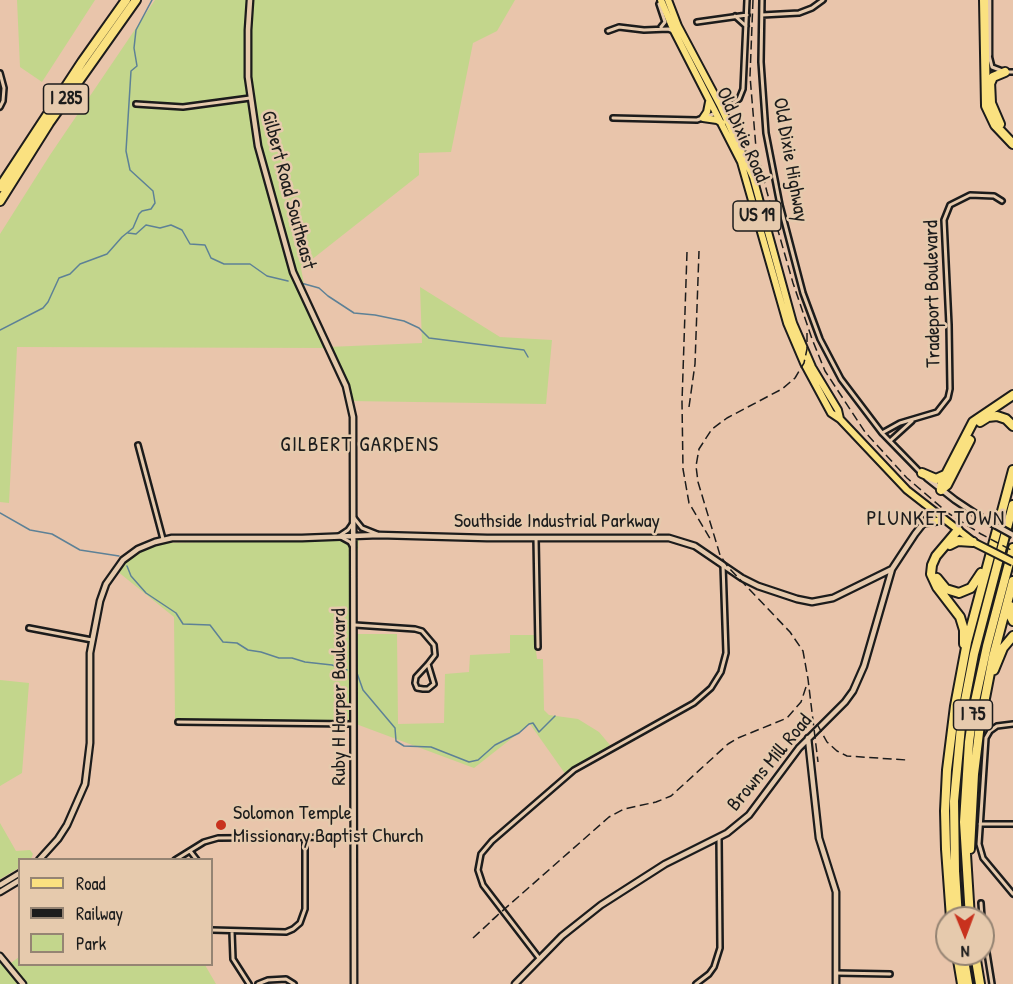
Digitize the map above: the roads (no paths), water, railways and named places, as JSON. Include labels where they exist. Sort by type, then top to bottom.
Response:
[{"type":"highway","name":"I 285","points":[[0,187],[126,0]]},
{"type":"highway","name":"I 285","points":[[0,201],[49,123],[136,0]]},
{"type":"highway","points":[[984,0],[985,100],[995,125],[1013,144]]},
{"type":"highway","points":[[989,55],[991,103],[1003,128],[1013,138]]},
{"type":"highway","points":[[990,84],[993,77],[1009,72]]},
{"type":"highway","points":[[942,490],[942,482],[973,422],[1013,395]]},
{"type":"highway","points":[[942,490],[947,485],[980,421],[997,416],[1006,419],[1013,426]]},
{"type":"highway","points":[[961,670],[1013,471]]},
{"type":"highway","points":[[922,473],[936,479],[946,474]]},
{"type":"highway","name":"I 75","points":[[957,906],[954,801],[959,739],[969,675],[1013,505]]},
{"type":"highway","points":[[954,801],[958,793],[966,715],[974,667],[1013,521]]},
{"type":"highway","points":[[958,530],[938,562],[936,574],[943,586],[950,591],[959,593],[968,591],[975,585],[992,547]]},
{"type":"highway","points":[[950,906],[946,849],[946,798],[950,741],[964,636],[956,610],[935,584],[931,569],[936,556],[958,530]]},
{"type":"highway","points":[[950,545],[958,541],[974,542]]},
{"type":"highway","name":"I 75","points":[[969,906],[964,822],[972,724],[987,646],[1013,548]]},
{"type":"highway","points":[[968,886],[974,774],[984,703],[993,657],[1013,581]]},
{"type":"highway","points":[[1013,587],[1009,612],[1013,621]]},
{"type":"highway","points":[[984,703],[1002,648],[1013,636]]},
{"type":"highway","points":[[959,966],[962,984]]},
{"type":"highway","points":[[965,966],[968,984]]},
{"type":"highway","points":[[977,966],[980,984]]},
{"type":"main road","name":"Old Dixie Road","points":[[659,0],[709,98],[720,112],[722,123],[744,170],[790,323]]},
{"type":"main road","name":"Old Dixie Road","points":[[668,0],[678,26],[753,177],[790,323]]},
{"type":"main road","points":[[709,98],[709,108],[703,118],[722,123]]},
{"type":"main road","name":"US 19","points":[[790,323],[812,367],[838,410],[840,419],[895,478],[974,542],[1013,562]]},
{"type":"main road","points":[[923,523],[945,520]]},
{"type":"street","name":"Gilbert Road Southeast","points":[[250,0],[247,47],[250,98],[258,147],[293,272],[327,345]]},
{"type":"street","points":[[659,0],[665,22],[660,28]]},
{"type":"street","points":[[613,118],[697,120],[720,112],[737,101],[742,93],[747,0]]},
{"type":"street","name":"Old Dixie Highway","points":[[762,0],[762,80],[766,133],[780,205],[803,293],[813,322],[841,379],[882,433],[922,473]]},
{"type":"street","points":[[762,15],[799,13],[823,0]]},
{"type":"street","points":[[989,0],[989,55],[992,67],[1009,72]]},
{"type":"street","points":[[734,15],[746,26]]},
{"type":"street","points":[[697,21],[747,15]]},
{"type":"street","points":[[608,31],[619,27],[644,30],[660,28],[674,31]]},
{"type":"street","points":[[0,73],[4,88],[0,107]]},
{"type":"street","points":[[136,104],[183,107],[250,98]]},
{"type":"street","name":"Tradeport Boulevard","points":[[882,433],[900,423],[937,412],[944,406],[950,393],[944,220],[946,212],[950,206],[970,195],[994,196],[1002,201]]},
{"type":"street","name":"Ruby H Harper Boulevard","points":[[327,345],[343,376],[350,396],[353,417],[354,984]]},
{"type":"street","name":"Tradeport Boulevard","points":[[889,441],[903,427],[916,419]]},
{"type":"street","points":[[138,445],[164,539]]},
{"type":"street","points":[[922,473],[982,518],[1013,535]]},
{"type":"street","name":"Browns Mill Road","points":[[515,984],[539,958],[580,921],[622,890],[665,864],[719,838],[749,815],[790,758],[845,702],[860,679],[892,569],[933,511]]},
{"type":"street","points":[[354,518],[362,528],[379,535]]},
{"type":"street","points":[[354,518],[352,525],[339,536],[350,542],[354,550]]},
{"type":"street","name":"Southside Industrial Parkway","points":[[41,858],[67,825],[85,784],[90,757],[89,664],[100,601],[111,575],[131,553],[164,539],[302,538],[354,535],[669,538],[694,546],[742,578],[757,585],[797,600],[812,602],[833,598],[892,569]]},
{"type":"street","points":[[536,538],[538,647]]},
{"type":"street","points":[[539,958],[483,885],[478,870],[481,854],[495,838],[574,771],[694,703],[711,688],[721,672],[726,653],[723,565]]},
{"type":"street","points":[[355,625],[422,631],[434,645],[435,655],[416,677],[417,688],[428,689],[434,684],[428,664]]},
{"type":"street","points":[[29,628],[92,640]]},
{"type":"street","points":[[178,722],[355,724]]},
{"type":"street","points":[[1013,724],[997,726],[986,738],[979,844],[983,858],[1013,894]]},
{"type":"street","points":[[808,738],[819,838],[836,892],[836,984]]},
{"type":"street","points":[[980,824],[1013,824]]},
{"type":"street","points":[[213,930],[285,932],[300,923],[305,909],[305,837]]},
{"type":"street","points":[[178,858],[204,842],[218,838],[354,837]]},
{"type":"street","points":[[696,984],[714,967],[720,948],[719,838]]},
{"type":"street","points":[[190,851],[195,858]]},
{"type":"street","points":[[0,889],[18,875]]},
{"type":"street","points":[[0,889],[18,881]]},
{"type":"street","points":[[231,932],[233,959],[249,984]]},
{"type":"street","points":[[0,956],[23,984]]},
{"type":"street","points":[[989,966],[992,984]]},
{"type":"street","points":[[836,973],[890,974]]},
{"type":"street","points":[[258,984],[268,980],[286,979],[294,984]]},
{"type":"waterway","points":[[0,330],[43,308],[59,278],[70,274],[80,264],[107,254],[133,228],[139,214],[151,209],[155,203],[153,191],[130,170],[126,151],[131,71],[137,66],[134,48],[136,30],[152,0]]},
{"type":"waterway","points":[[128,233],[136,234],[146,225],[160,228],[171,225],[182,230],[190,244],[205,245],[211,258],[224,264],[250,264],[267,276],[288,281]]},
{"type":"waterway","points":[[301,283],[319,288],[354,313],[404,321],[419,328],[429,338],[524,350],[528,357]]},
{"type":"waterway","points":[[0,513],[30,530],[52,534],[80,550],[119,556]]},
{"type":"waterway","points":[[127,566],[131,576],[146,593],[176,613],[183,624],[210,625],[223,642],[237,643],[248,650],[279,658],[332,665],[347,670]]},
{"type":"waterway","points":[[357,673],[363,690],[395,728],[396,741],[404,746],[431,747],[469,762],[478,760],[495,745],[519,733],[529,724],[533,723],[539,732],[555,716]]},
{"type":"railway","points":[[753,0],[750,76],[756,148],[793,283],[825,371],[865,432],[907,478],[948,513],[1013,551]]},
{"type":"railway","points":[[689,407],[695,364],[699,251]]},
{"type":"railway","points":[[687,252],[682,402],[683,469],[689,503],[712,542]]},
{"type":"railway","points":[[807,333],[804,363],[795,378],[782,389],[727,418],[712,429],[699,449],[696,466],[698,482],[720,555],[728,567],[790,632],[803,651],[818,762]]},
{"type":"railway","points":[[492,920],[609,817],[624,809],[671,796],[728,744],[787,718],[801,702],[806,687]]},
{"type":"railway","points":[[817,724],[827,742],[847,756],[907,760]]},
{"type":"railway","points":[[473,938],[498,915]]},
{"type":"place","name":"Solomon Temple Missionary Baptist Church","points":[[221,825]]},
{"type":"district","name":"GILBERT GARDENS","points":[[360,445]]},
{"type":"district","name":"PLUNKET TOWN","points":[[936,519]]}]
